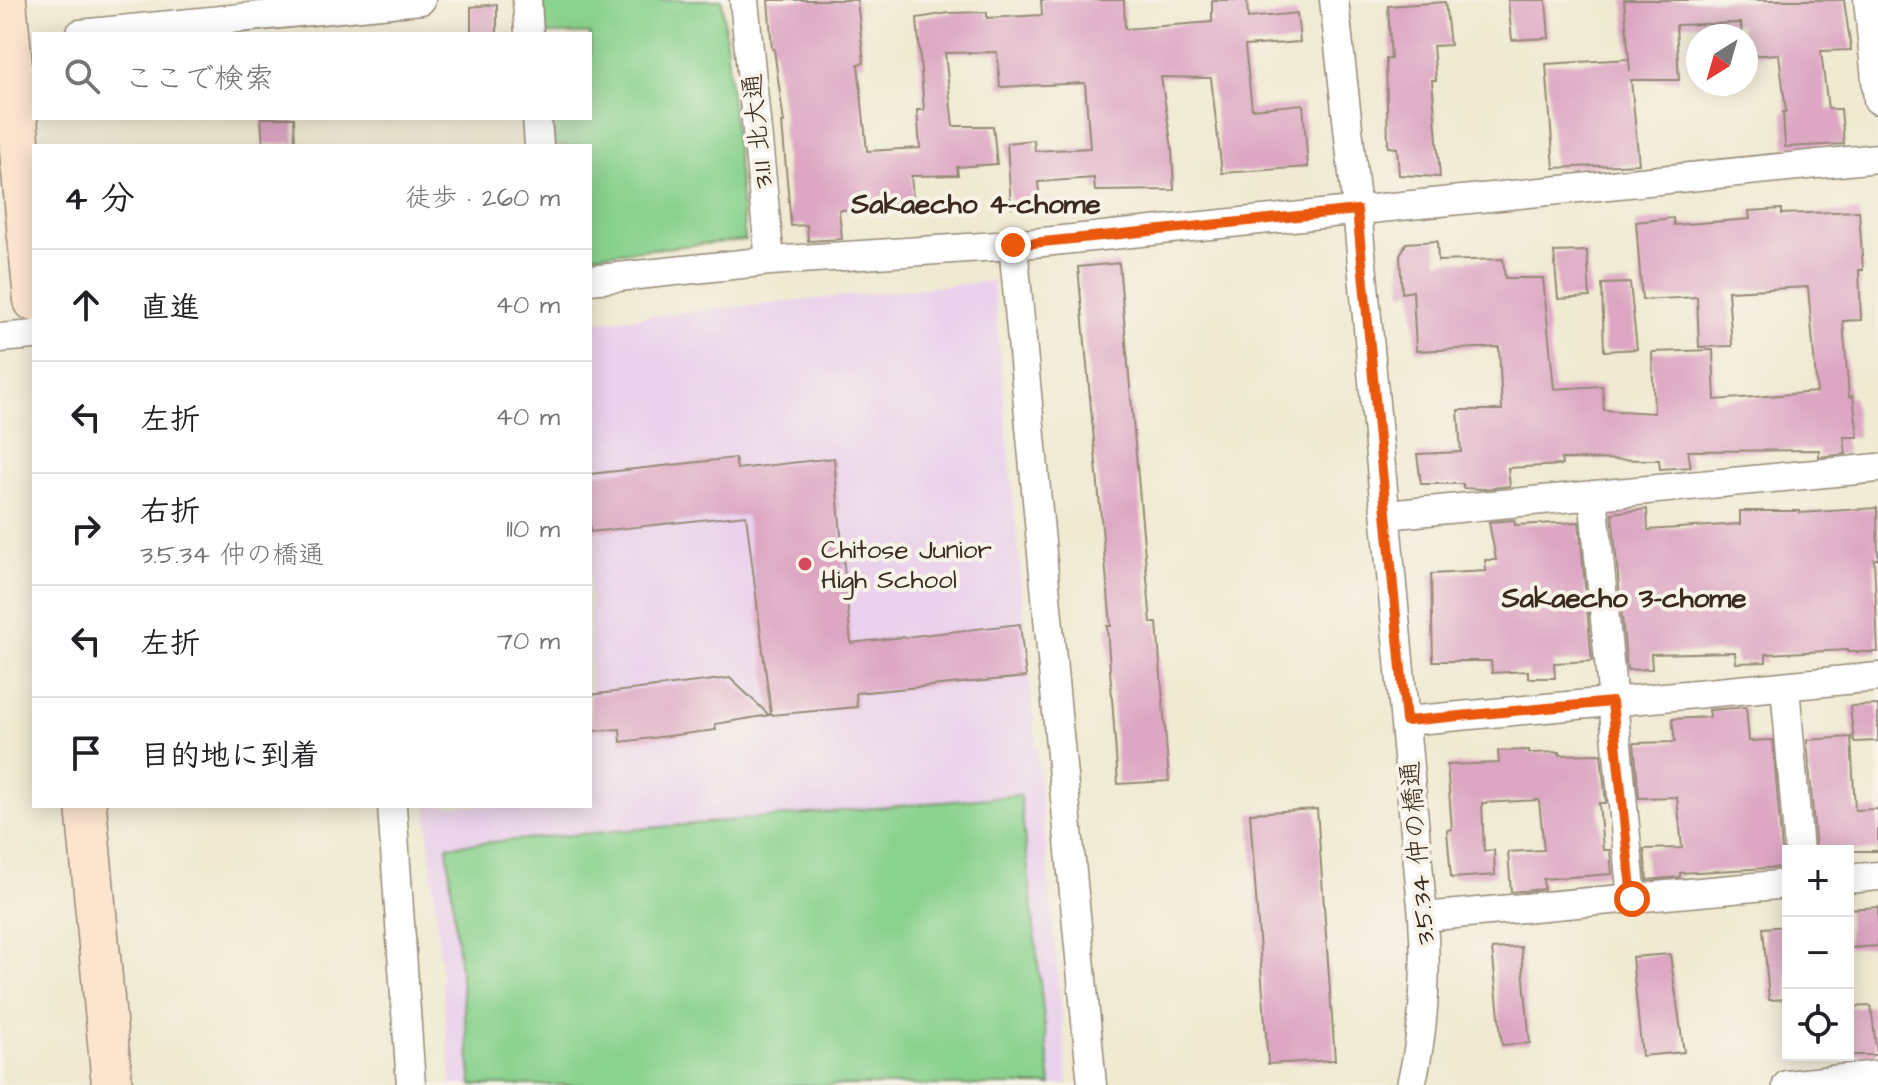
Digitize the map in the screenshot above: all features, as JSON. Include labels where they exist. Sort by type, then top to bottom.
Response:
[{"type":"street","points":[[6,0],[14,57],[32,277]]},
{"type":"street","points":[[100,32],[421,0]]},
{"type":"street","points":[[527,0],[529,32]]},
{"type":"street","name":"3.1.1 北大通","points":[[744,0],[770,261]]},
{"type":"street","name":"3.5.34 仲の橋通","points":[[1334,0],[1357,210],[1423,917],[1427,974],[1424,1019],[1411,1085]]},
{"type":"street","points":[[1868,0],[1878,100]]},
{"type":"street","points":[[537,120],[539,144]]},
{"type":"street","points":[[592,280],[770,261],[1013,245],[1878,158]]},
{"type":"street","points":[[1013,245],[1092,1085]]},
{"type":"street","points":[[0,338],[32,335]]},
{"type":"street","points":[[1386,515],[1878,468]]},
{"type":"street","points":[[1593,495],[1632,899]]},
{"type":"street","points":[[1406,721],[1878,677]]},
{"type":"street","points":[[1785,686],[1798,845]]},
{"type":"street","points":[[86,808],[112,1085]]},
{"type":"street","points":[[392,808],[411,1085]]},
{"type":"street","points":[[1854,878],[1878,876]]},
{"type":"street","points":[[1423,917],[1782,885]]},
{"type":"street","points":[[1787,1085],[1878,1075]]},
{"type":"shaded area","name":"Chitose Junior High School","points":[[993,281],[1068,1085],[451,1085],[426,808],[592,808],[592,322]]},
{"type":"green space","points":[[543,0],[722,0],[745,240],[592,255],[592,144],[555,144],[553,120],[592,120],[592,32],[546,32]]},
{"type":"green space","points":[[1020,795],[1051,1085],[472,1085],[447,846]]},
{"type":"building","points":[[768,0],[857,0],[864,63],[858,64],[867,151],[920,148],[917,110],[924,110],[917,18],[987,12],[987,18],[1042,15],[1041,0],[1124,0],[1125,29],[1212,22],[1212,0],[1247,0],[1248,18],[1297,13],[1300,42],[1245,46],[1252,109],[1303,104],[1308,167],[1222,173],[1211,78],[1161,77],[1172,148],[1174,190],[1095,191],[1094,178],[1038,182],[1040,206],[1011,207],[1007,143],[1034,140],[1035,151],[1090,148],[1085,83],[1000,87],[997,52],[945,53],[953,126],[993,126],[997,164],[957,167],[958,175],[911,176],[914,207],[839,210],[842,239],[808,241],[807,225],[791,226],[784,123]]},
{"type":"building","points":[[1508,0],[1546,0],[1549,38],[1512,40]]},
{"type":"building","points":[[1624,0],[1844,0],[1851,50],[1821,51],[1828,109],[1841,109],[1844,144],[1785,147],[1783,112],[1786,112],[1779,54],[1758,55],[1758,24],[1686,24],[1676,25],[1679,80],[1631,80],[1639,164],[1554,168],[1546,64],[1629,59]]},
{"type":"building","points":[[1445,2],[1450,45],[1433,46],[1436,80],[1432,80],[1440,177],[1399,175],[1397,148],[1388,147],[1386,59],[1391,59],[1388,6]]},
{"type":"building","points":[[497,4],[497,32],[471,32],[471,7]]},
{"type":"building","points":[[261,120],[294,120],[295,143],[263,144]]},
{"type":"building","points":[[1782,209],[1782,214],[1859,211],[1863,270],[1859,270],[1861,320],[1843,321],[1849,397],[1853,396],[1858,437],[1844,437],[1846,454],[1819,457],[1819,450],[1688,451],[1691,467],[1660,469],[1659,460],[1561,459],[1562,465],[1508,468],[1510,486],[1484,489],[1463,488],[1463,484],[1421,484],[1417,454],[1461,452],[1458,410],[1502,410],[1499,347],[1416,351],[1413,291],[1402,293],[1400,256],[1406,243],[1437,241],[1438,261],[1503,259],[1505,278],[1543,278],[1554,389],[1602,386],[1604,410],[1654,413],[1652,352],[1713,350],[1715,400],[1817,392],[1808,287],[1728,291],[1732,346],[1699,347],[1697,297],[1642,300],[1636,222],[1673,218],[1674,225],[1750,219],[1749,211]]},
{"type":"building","points":[[1587,251],[1590,297],[1558,299],[1554,252]]},
{"type":"building","points":[[1119,263],[1151,623],[1157,623],[1169,781],[1118,784],[1107,626],[1111,626],[1078,267]]},
{"type":"building","points":[[1630,283],[1637,349],[1604,351],[1602,284]]},
{"type":"building","points":[[735,458],[737,469],[834,458],[851,643],[1020,624],[1026,677],[856,693],[857,707],[771,715],[746,515],[592,532],[592,474]]},
{"type":"building","points":[[1877,508],[1878,559],[1874,559],[1878,652],[1848,650],[1766,654],[1766,662],[1736,663],[1735,652],[1651,654],[1652,669],[1627,670],[1612,513],[1647,509],[1648,530],[1740,524],[1740,511],[1800,513]]},
{"type":"building","points":[[1514,520],[1515,525],[1579,522],[1592,661],[1554,663],[1555,678],[1528,678],[1528,671],[1492,673],[1491,661],[1433,661],[1431,574],[1486,571],[1485,560],[1496,560],[1489,522]]},
{"type":"building","points":[[730,678],[769,715],[715,724],[716,730],[621,742],[620,729],[592,731],[592,695]]},
{"type":"building","points":[[1878,705],[1878,741],[1854,742],[1850,706]]},
{"type":"building","points":[[1746,707],[1749,741],[1773,740],[1782,867],[1680,873],[1680,877],[1647,880],[1644,849],[1682,848],[1677,797],[1639,798],[1634,743],[1675,742],[1672,719],[1710,717],[1709,710]]},
{"type":"building","points":[[1851,737],[1855,810],[1878,809],[1878,851],[1854,851],[1854,845],[1816,845],[1807,740]]},
{"type":"building","points":[[1529,750],[1529,753],[1560,752],[1560,755],[1601,754],[1606,803],[1599,803],[1603,850],[1610,850],[1612,874],[1543,879],[1544,889],[1511,892],[1508,852],[1544,850],[1539,800],[1482,803],[1484,851],[1494,850],[1495,875],[1451,878],[1447,830],[1452,829],[1447,765],[1499,763],[1498,751]]},
{"type":"building","points":[[1317,809],[1335,1060],[1268,1064],[1250,813]]},
{"type":"building","points":[[1878,907],[1878,946],[1854,948],[1854,909]]},
{"type":"building","points":[[1782,926],[1782,999],[1769,1000],[1763,928]]},
{"type":"building","points":[[1521,947],[1530,1043],[1502,1045],[1492,949]]},
{"type":"building","points":[[1670,954],[1684,1052],[1642,1056],[1632,957]]},
{"type":"building","points":[[1871,1006],[1877,1055],[1854,1055],[1854,1007]]},
{"type":"place","name":"Chitose Junior High School","points":[[805,564]]},
{"type":"district","name":"Sakaecho 4-chome","points":[[976,203]]},
{"type":"district","name":"Sakaecho 3-chome","points":[[1624,597]]},
{"type":"route","points":[[1013,245],[1357,210],[1406,721],[1612,702],[1632,899]]}]
